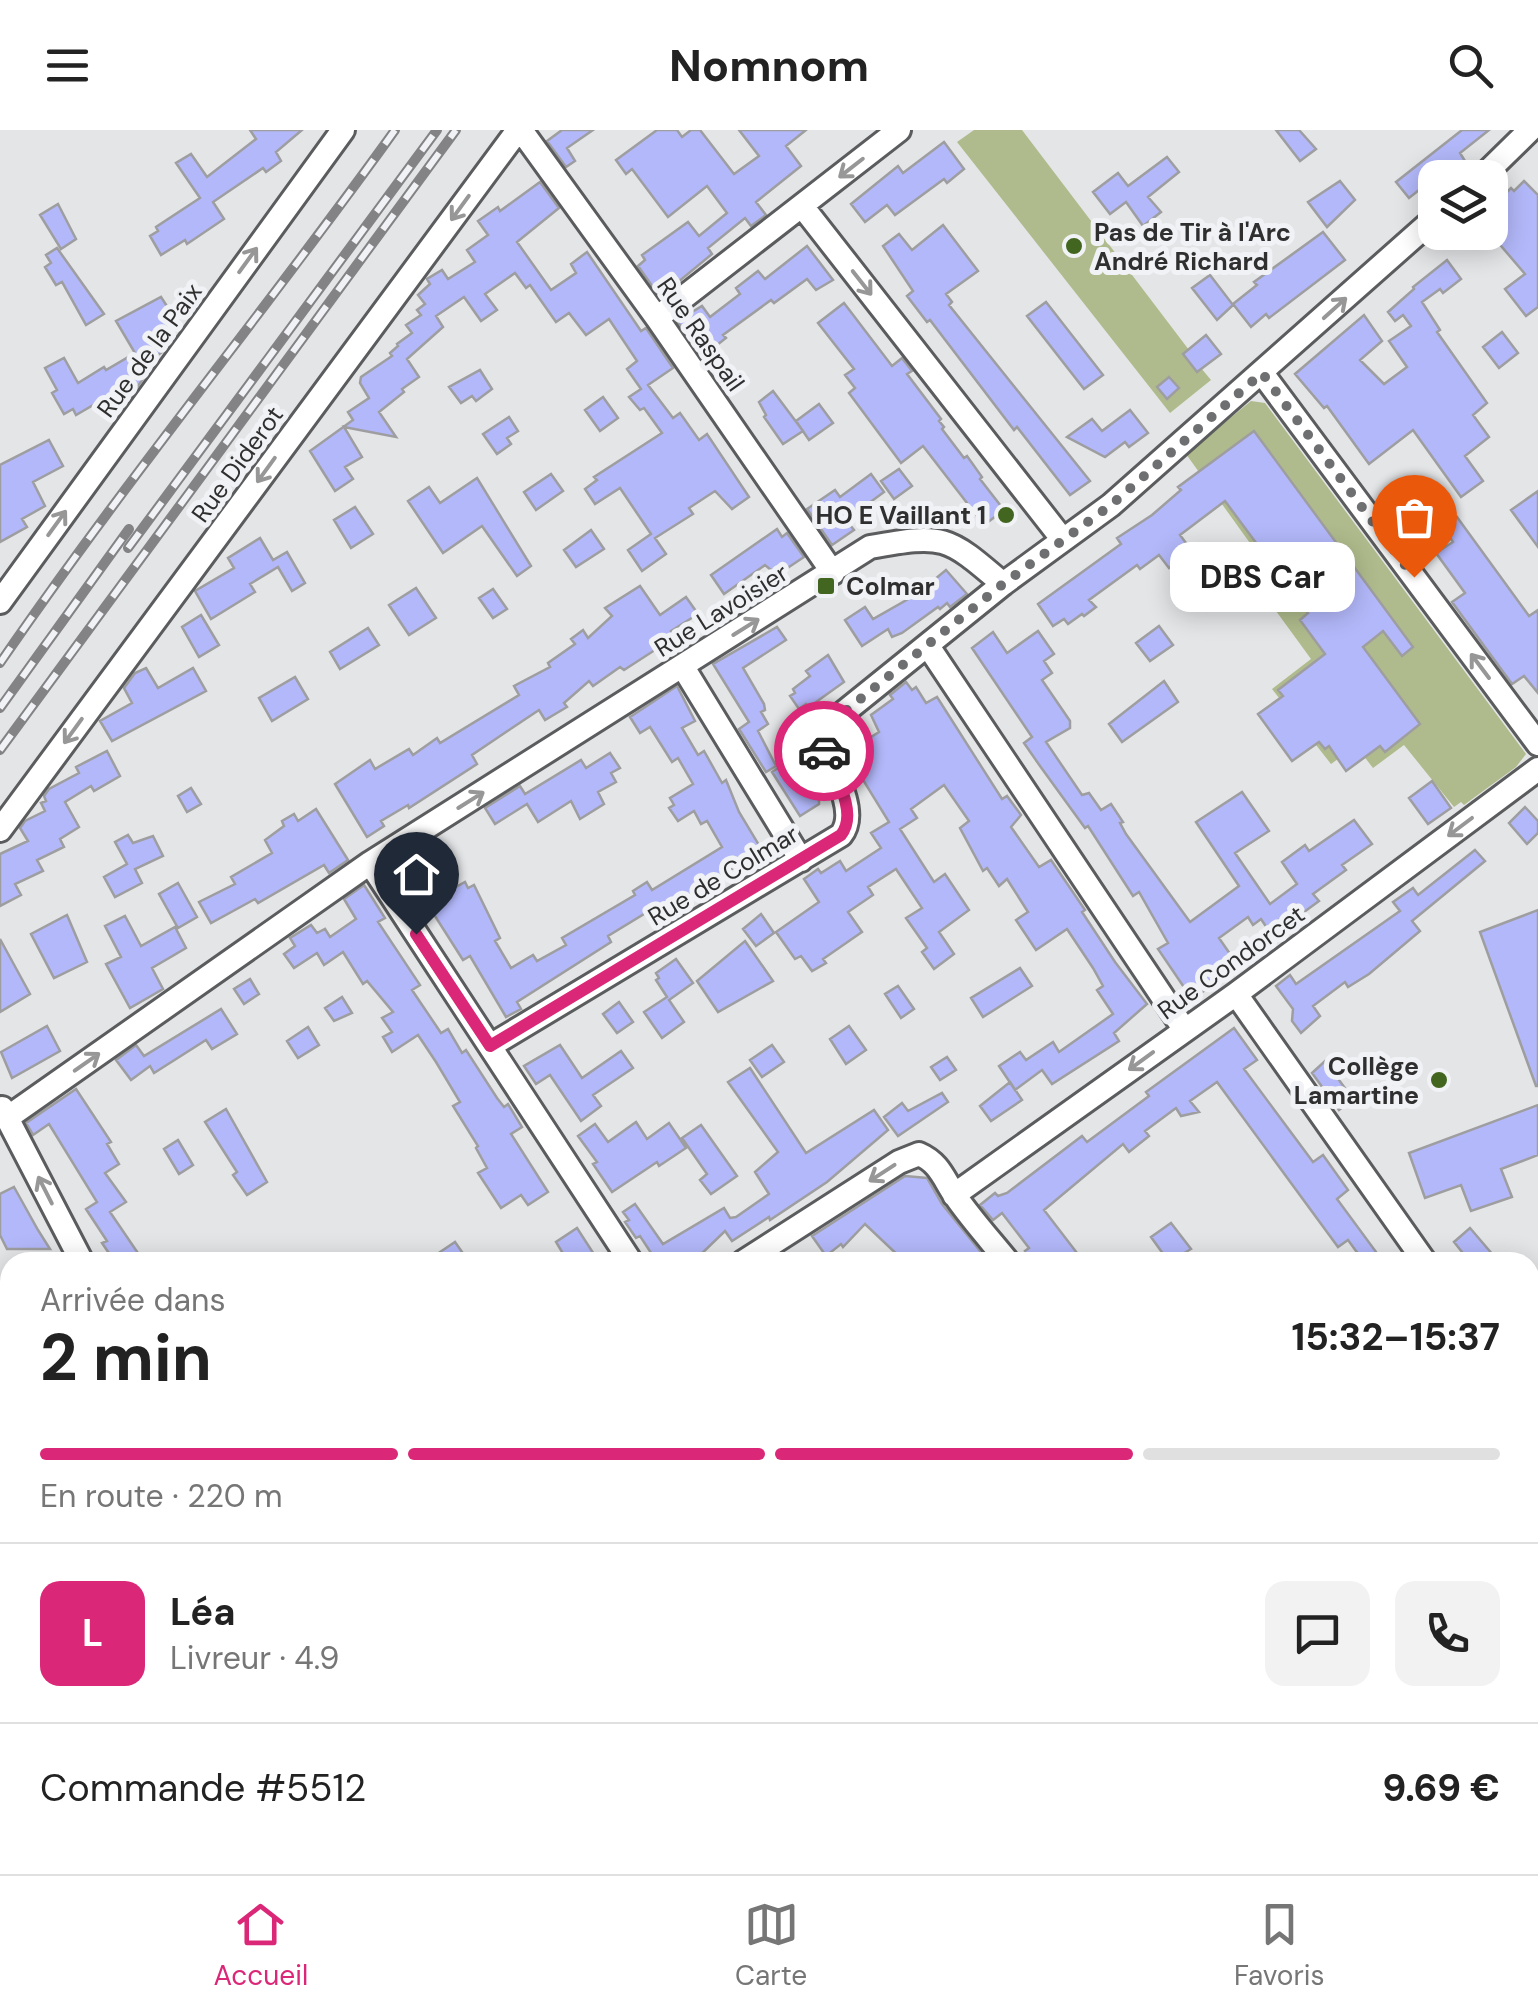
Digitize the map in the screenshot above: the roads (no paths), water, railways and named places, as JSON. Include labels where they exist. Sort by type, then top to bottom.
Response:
[{"type":"street","name":"Rue de la Paix","points":[[0,602],[343,130]]},
{"type":"street","name":"Rue Raspail","points":[[519,130],[657,318],[833,573]]},
{"type":"street","name":"Rue Diderot","points":[[0,830],[519,130]]},
{"type":"street","points":[[657,318],[899,130]]},
{"type":"street","points":[[1499,160],[1530,130]]},
{"type":"street","points":[[802,206],[1063,540]]},
{"type":"street","points":[[1003,584],[1111,505],[1418,233]]},
{"type":"street","points":[[1262,373],[1538,744]]},
{"type":"street","name":"Rue Lavoisier","points":[[4,1111],[370,864],[870,548],[914,540],[941,540],[955,545],[1003,584]]},
{"type":"street","name":"Rue de Colmar","points":[[490,1046],[841,835],[849,825],[848,812],[820,742],[822,730],[1003,584]]},
{"type":"street","points":[[928,646],[1184,1030]]},
{"type":"street","points":[[682,667],[801,860]]},
{"type":"street","name":"Rue Condorcet","points":[[954,1195],[1236,994],[1538,768]]},
{"type":"street","points":[[370,864],[624,1252]]},
{"type":"street","points":[[1236,994],[1418,1252]]},
{"type":"street","points":[[4,1111],[77,1252]]},
{"type":"street","points":[[760,1252],[900,1162],[919,1154],[940,1169],[954,1195],[1000,1252]]},
{"type":"railway","points":[[0,663],[96,528],[395,130]]},
{"type":"railway","points":[[128,548],[437,130]]},
{"type":"railway","points":[[0,750],[456,130]]},
{"type":"railway","points":[[0,708],[129,529]]},
{"type":"place","name":"Pas de Tir à l'Arc André Richard","points":[[1074,246]]},
{"type":"place","name":"HO E Vaillant 1","points":[[1006,515]]},
{"type":"place","name":"DBS Car","points":[[1414,577]]},
{"type":"place","name":"Colmar","points":[[826,586]]},
{"type":"place","name":"Collège Lamartine","points":[[1439,1080]]}]
